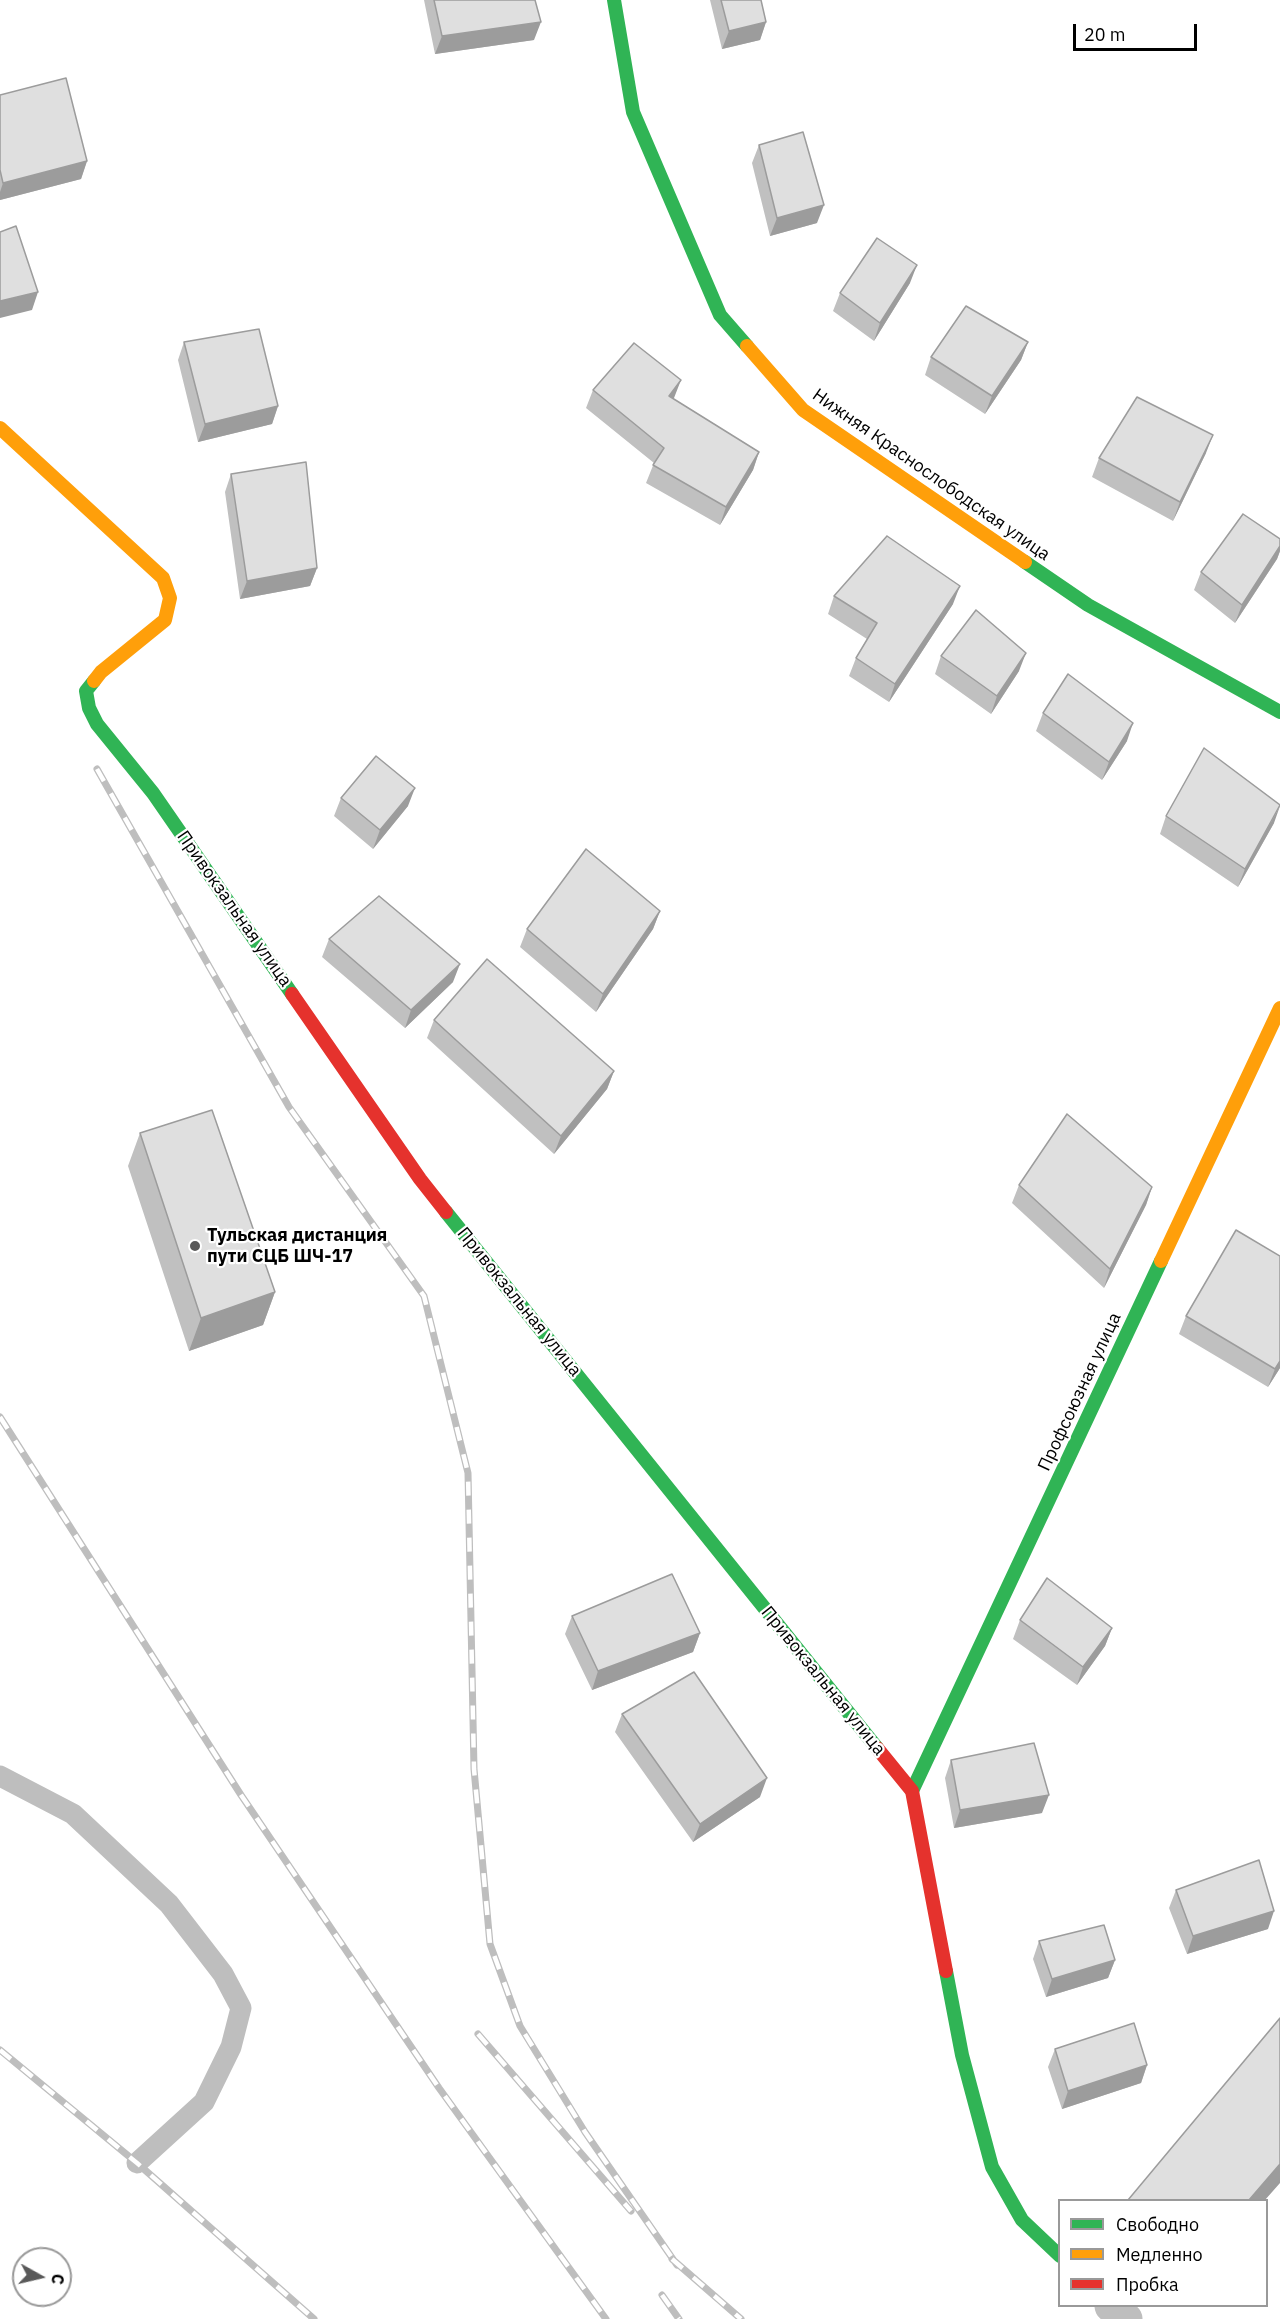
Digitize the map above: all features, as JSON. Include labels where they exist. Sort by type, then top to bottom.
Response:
[{"type":"street","name":"Нижняя Краснослободская улица","points":[[614,0],[633,112],[720,315],[803,410],[1088,605],[1280,712]]},
{"type":"street","name":"Привокзальная улица","points":[[0,428],[163,578],[170,598],[165,620],[100,672],[86,691],[88,708],[97,724],[153,793],[420,1179],[912,1791],[962,2055],[992,2167],[1022,2220],[1058,2255]]},
{"type":"street","name":"Профсоюзная улица","points":[[912,1791],[1280,1008]]},
{"type":"street","points":[[1113,2307],[1126,2319]]},
{"type":"lane","points":[[0,1776],[73,1814],[169,1904],[223,1974],[241,2008],[231,2047],[204,2102],[137,2163]]},
{"type":"building","points":[[434,0],[535,0],[541,22],[442,36]]},
{"type":"building","points":[[721,0],[761,0],[766,22],[729,31]]},
{"type":"building","points":[[66,78],[87,161],[3,183],[0,170],[0,95]]},
{"type":"building","points":[[803,132],[824,205],[777,218],[759,145]]},
{"type":"building","points":[[16,226],[38,292],[0,301],[0,232]]},
{"type":"building","points":[[877,238],[917,265],[880,323],[840,293]]},
{"type":"building","points":[[966,306],[1028,342],[992,396],[931,357]]},
{"type":"building","points":[[259,329],[278,406],[205,424],[184,342]]},
{"type":"building","points":[[634,343],[681,380],[669,396],[759,452],[726,507],[653,465],[664,448],[593,390]]},
{"type":"building","points":[[1137,397],[1213,435],[1180,502],[1099,458]]},
{"type":"building","points":[[306,462],[317,568],[247,581],[231,474]]},
{"type":"building","points":[[1243,514],[1280,539],[1280,546],[1242,605],[1201,572]]},
{"type":"building","points":[[887,536],[960,586],[895,684],[856,658],[877,623],[834,596]]},
{"type":"building","points":[[976,610],[1026,653],[997,696],[941,656]]},
{"type":"building","points":[[1068,674],[1133,723],[1109,762],[1043,713]]},
{"type":"building","points":[[1204,748],[1280,805],[1245,869],[1166,816]]},
{"type":"building","points":[[376,756],[415,788],[380,830],[341,798]]},
{"type":"building","points":[[586,849],[660,911],[603,994],[527,929]]},
{"type":"building","points":[[379,896],[460,964],[411,1010],[329,939]]},
{"type":"building","points":[[487,959],[614,1071],[561,1136],[434,1020]]},
{"type":"building","name":"Тульская дистанция пути СЦБ ШЧ-17","points":[[212,1110],[275,1292],[201,1318],[140,1133]]},
{"type":"building","points":[[1067,1114],[1152,1187],[1110,1269],[1019,1185]]},
{"type":"building","points":[[1236,1230],[1280,1256],[1280,1361],[1275,1369],[1186,1316]]},
{"type":"building","points":[[672,1574],[700,1633],[598,1671],[572,1616]]},
{"type":"building","points":[[1047,1578],[1112,1628],[1083,1667],[1020,1620]]},
{"type":"building","points":[[694,1672],[767,1778],[700,1824],[622,1714]]},
{"type":"building","points":[[1034,1743],[1049,1795],[960,1810],[951,1760]]},
{"type":"building","points":[[1259,1860],[1274,1911],[1193,1936],[1176,1890]]},
{"type":"building","points":[[1104,1925],[1115,1960],[1052,1979],[1039,1941]]},
{"type":"building","points":[[1280,2018],[1280,2164],[1250,2199],[1129,2199]]},
{"type":"building","points":[[1134,2023],[1147,2065],[1068,2091],[1055,2049]]},
{"type":"railway","points":[[97,769],[289,1107],[424,1296],[468,1473],[474,1769],[490,1944],[520,2026],[585,2132],[677,2265]]},
{"type":"railway","points":[[0,1417],[241,1795],[439,2088],[606,2319]]},
{"type":"railway","points":[[478,2034],[631,2211]]},
{"type":"railway","points":[[0,2050],[137,2163],[314,2319]]},
{"type":"railway","points":[[672,2259],[741,2319]]},
{"type":"railway","points":[[662,2295],[679,2319]]},
{"type":"traffic: fast","points":[[614,0],[633,112],[720,315],[747,346]]},
{"type":"traffic: fast","points":[[1025,562],[1088,605],[1280,712]]},
{"type":"traffic: fast","points":[[94,681],[86,691],[89,708],[97,724],[153,793],[292,994]]},
{"type":"traffic: fast","points":[[446,1212],[877,1748]]},
{"type":"traffic: fast","points":[[912,1791],[1161,1261]]},
{"type":"traffic: fast","points":[[946,1971],[962,2055],[992,2167],[1022,2220],[1058,2254]]},
{"type":"traffic: slow","points":[[747,346],[803,410],[1025,562]]},
{"type":"traffic: slow","points":[[0,428],[163,578],[170,598],[165,620],[101,672],[94,681]]},
{"type":"traffic: slow","points":[[1161,1261],[1280,1008]]},
{"type":"traffic: jam","points":[[292,994],[420,1179],[446,1212]]},
{"type":"traffic: jam","points":[[877,1748],[912,1791],[946,1971]]},
{"type":"place","name":"Тульская дистанция пути СЦБ ШЧ-17","points":[[195,1246]]}]
